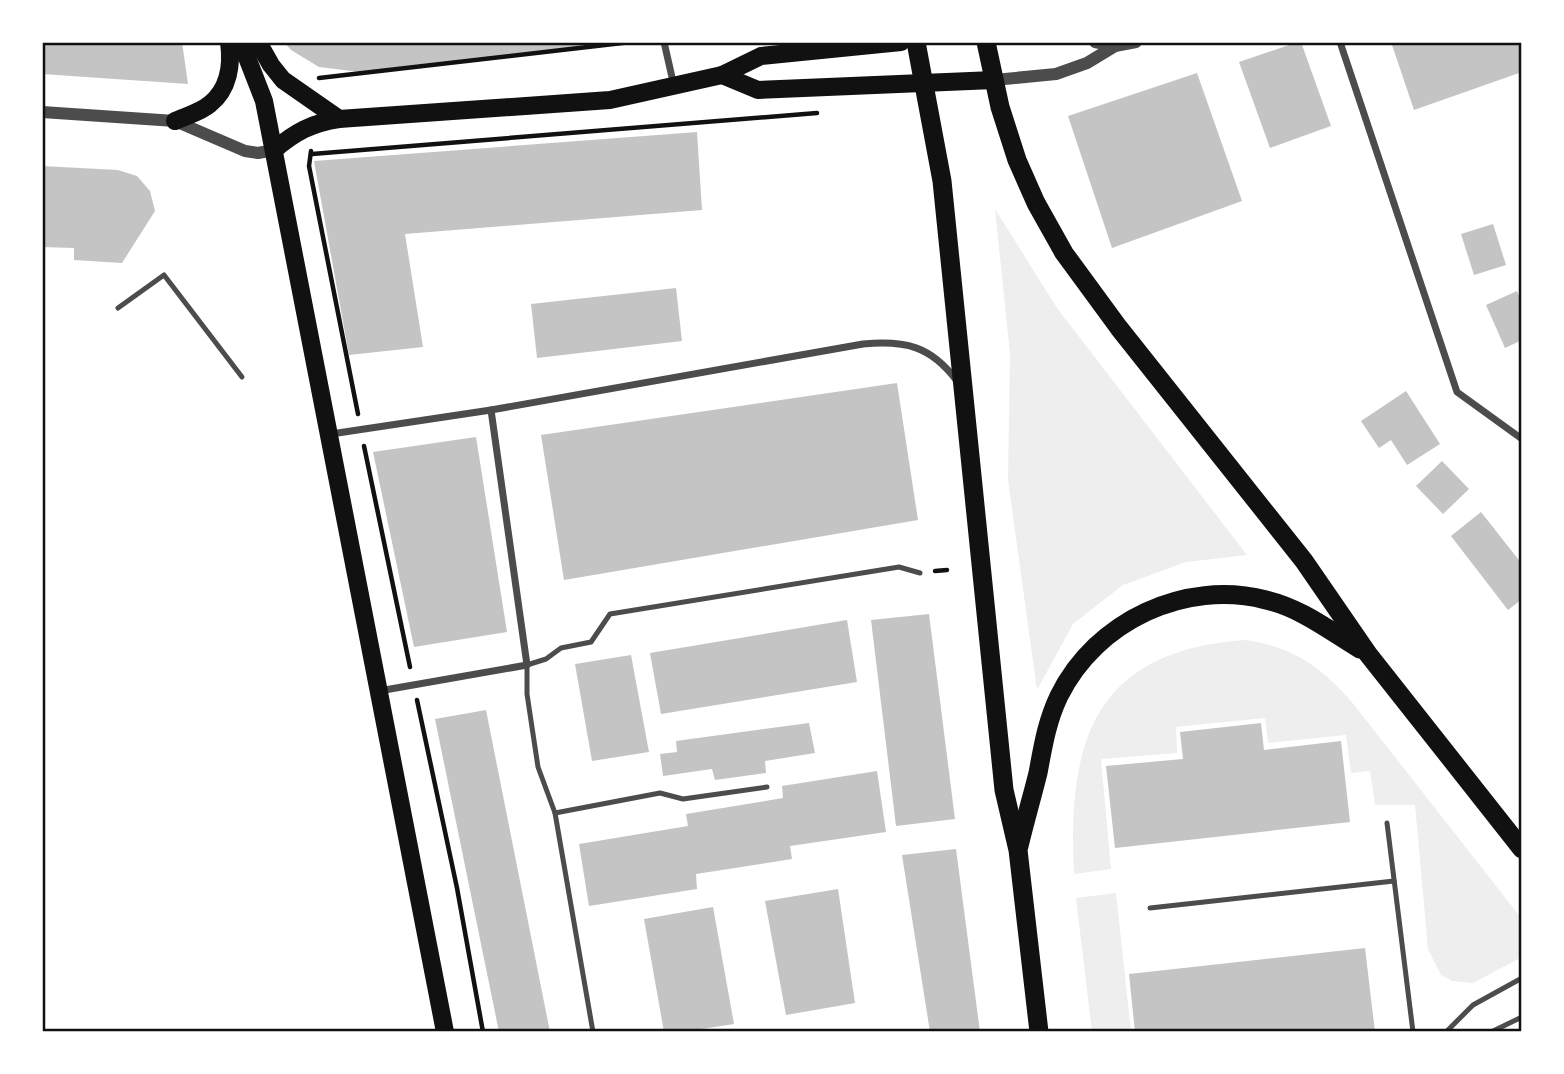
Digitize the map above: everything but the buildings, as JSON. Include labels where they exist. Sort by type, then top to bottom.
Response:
[{"type":"highway","points":[[916,42],[942,181],[1004,790],[1018,850],[1038,1032]]},
{"type":"highway","points":[[986,42],[1008,135],[1026,182],[1065,253],[1112,318],[1304,561],[1368,654],[1522,849]]},
{"type":"highway","points":[[1018,850],[1049,719],[1060,695],[1083,659],[1133,618],[1175,600],[1222,594],[1245,596],[1267,600],[1308,616],[1368,654]]},
{"type":"main road","points":[[175,121],[212,103],[227,79],[230,67],[229,42]]},
{"type":"main road","points":[[241,42],[264,101],[331,434],[445,1032]]},
{"type":"main road","points":[[258,42],[282,80],[339,119]]},
{"type":"main road","points":[[274,150],[302,129],[316,123],[339,119],[610,100],[675,87],[722,75],[788,42]]},
{"type":"main road","points":[[761,56],[901,42]]},
{"type":"main road","points":[[722,75],[758,90],[994,80]]},
{"type":"street","points":[[664,42],[675,87]]},
{"type":"street","points":[[1095,42],[1115,46]]},
{"type":"street","points":[[994,80],[1056,74],[1087,63],[1115,46],[1136,42]]},
{"type":"street","points":[[1340,42],[1457,392],[1522,439]]},
{"type":"street","points":[[42,113],[175,121],[245,152],[274,150]]},
{"type":"street","points":[[331,434],[491,410],[887,342],[911,345],[928,353],[948,369],[963,390]]},
{"type":"street","points":[[379,691],[527,665],[491,410]]},
{"type":"lane","points":[[118,308],[164,275],[242,377]]},
{"type":"lane","points":[[593,1032],[555,813],[538,767],[527,694],[527,665],[546,659],[561,648],[591,642],[610,614],[899,567],[920,573]]},
{"type":"lane","points":[[555,813],[660,793],[683,799],[767,787]]},
{"type":"lane","points":[[1387,823],[1413,1032]]},
{"type":"lane","points":[[1150,908],[1394,881]]},
{"type":"lane","points":[[1446,1032],[1473,1005],[1522,978]]},
{"type":"lane","points":[[1491,1032],[1522,1017]]},
{"type":"path","points":[[293,88],[307,79],[631,42]]},
{"type":"path","points":[[312,154],[830,113]]},
{"type":"path","points":[[302,129],[312,154],[309,166],[457,888],[483,1032]]},
{"type":"shaded area","points":[[995,209],[1057,308],[1247,555],[1186,562],[1123,585],[1073,624],[1037,690],[1008,480],[1010,354]]},
{"type":"shaded area","points":[[1246,640],[1292,653],[1317,668],[1351,701],[1522,919],[1522,957],[1473,983],[1452,981],[1441,975],[1428,949],[1415,805],[1375,805],[1370,771],[1351,773],[1346,735],[1268,743],[1265,718],[1176,727],[1177,753],[1101,759],[1111,869],[1074,874],[1073,826],[1077,782],[1086,744],[1101,710],[1123,683],[1154,662],[1195,647]]},
{"type":"shaded area","points":[[1116,893],[1131,1032],[1092,1032],[1076,898]]}]
